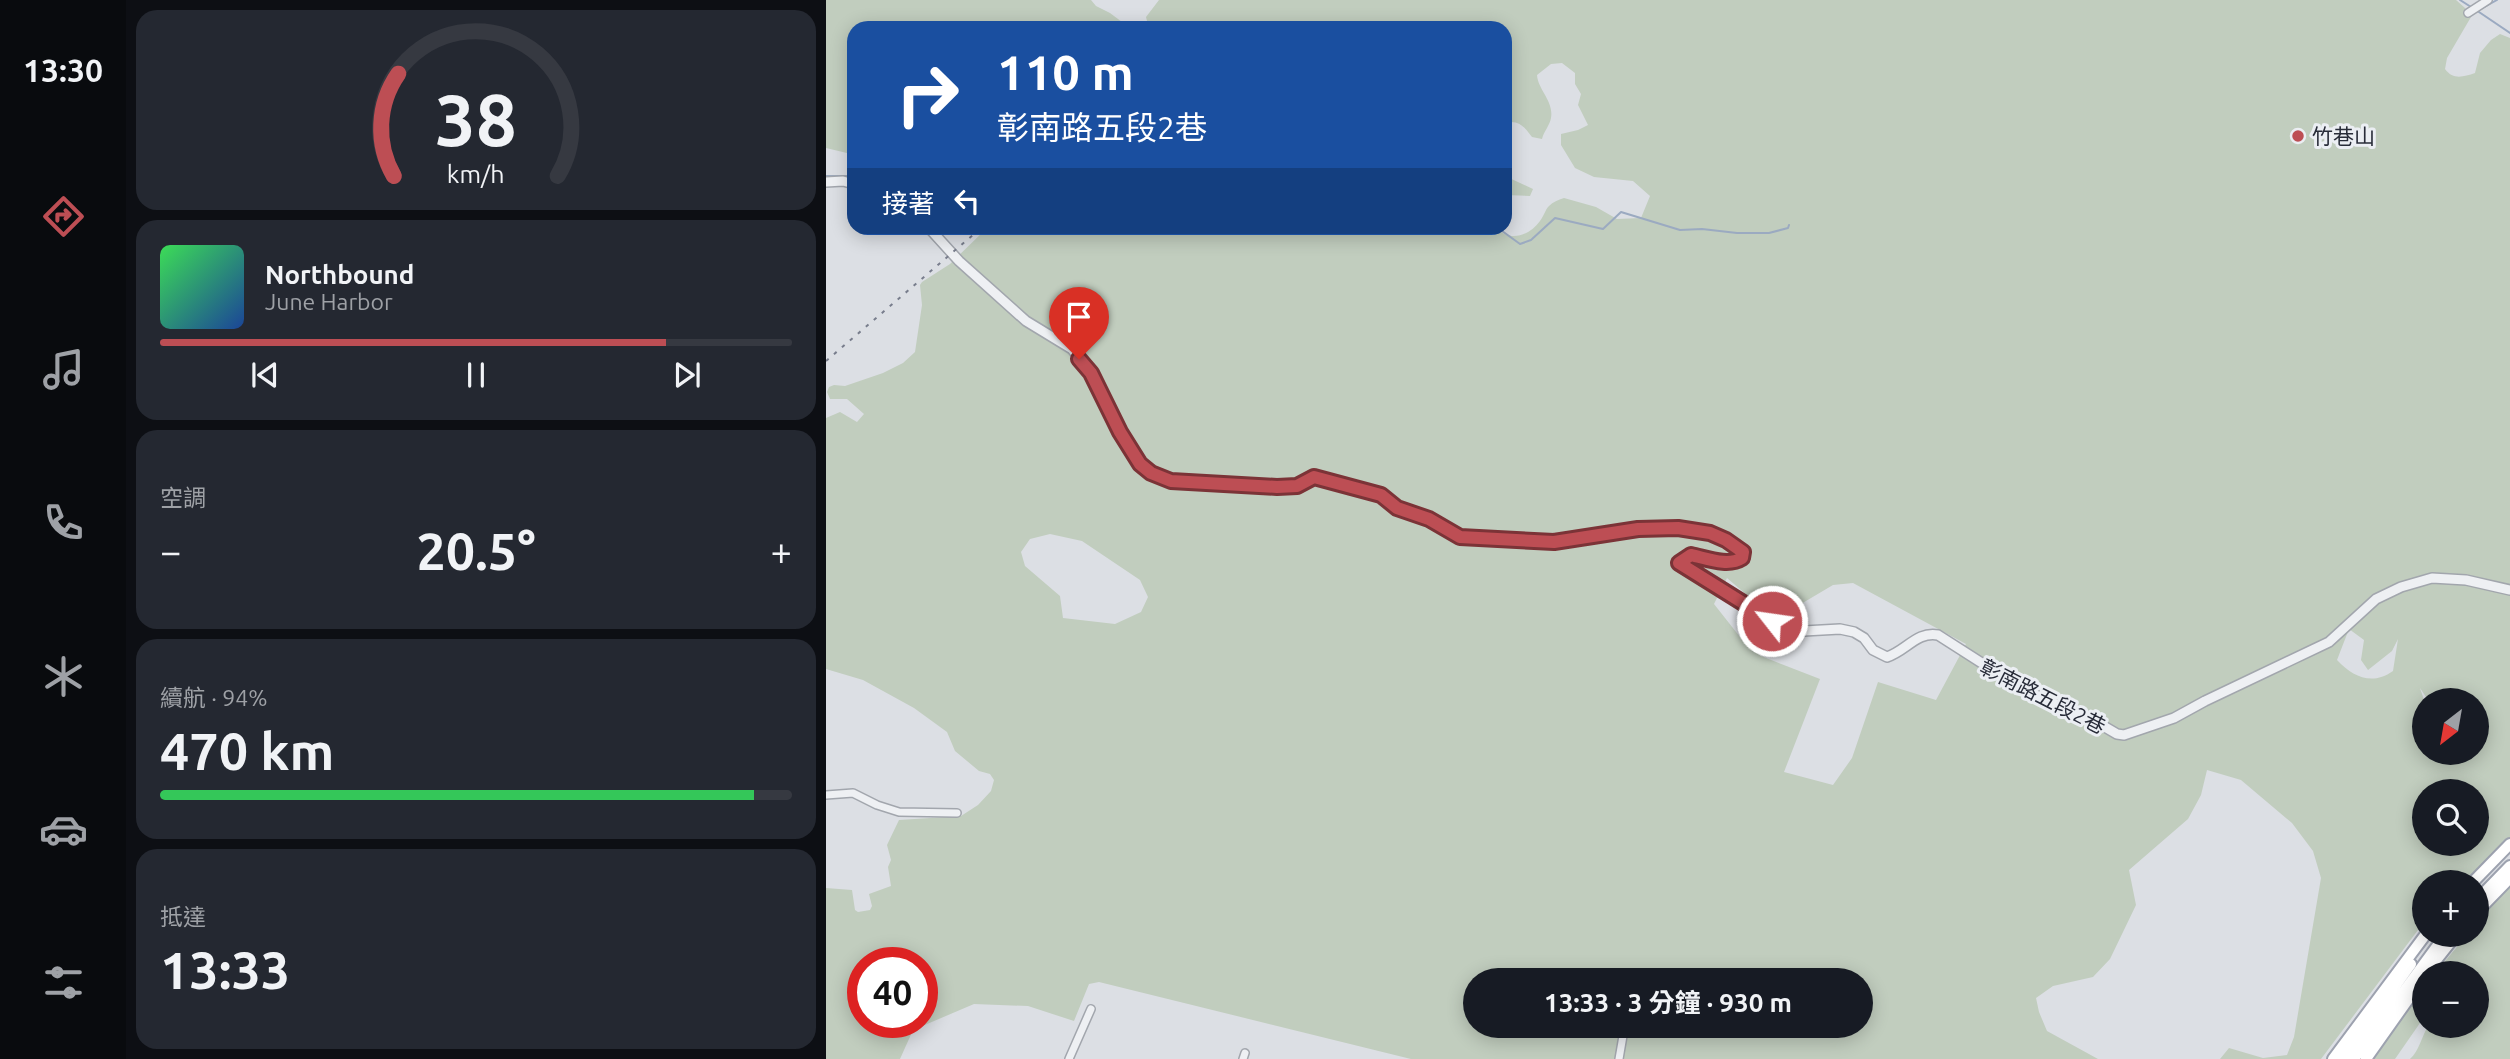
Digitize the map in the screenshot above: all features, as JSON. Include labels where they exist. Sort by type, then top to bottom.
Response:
[{"type":"main road","points":[[2485,870],[2510,844]]},
{"type":"main road","points":[[2489,874],[2510,852]]},
{"type":"main road","points":[[2489,888],[2510,866]]},
{"type":"main road","points":[[2489,900],[2510,878]]},
{"type":"main road","points":[[2333,1059],[2416,947]]},
{"type":"main road","points":[[2343,1059],[2425,947]]},
{"type":"main road","points":[[2354,1059],[2436,947]]},
{"type":"main road","points":[[2436,961],[2447,947]]},
{"type":"main road","points":[[2366,1059],[2412,994]]},
{"type":"street","points":[[2468,13],[2488,0]]},
{"type":"street","points":[[826,182],[847,182]]},
{"type":"street","name":"彰南路五段2巷","points":[[935,235],[959,261],[1026,321],[1072,349],[1091,373],[1120,432],[1140,464],[1151,473],[1171,481],[1265,487],[1297,486],[1314,477],[1327,479],[1381,495],[1397,508],[1429,519],[1460,537],[1554,542],[1638,529],[1678,528],[1710,533],[1738,547],[1743,552],[1742,558],[1737,562],[1727,562],[1691,555],[1679,563],[1772,621],[1804,631],[1840,629],[1854,632],[1864,638],[1873,650],[1887,657],[1920,636],[1938,635],[2024,690],[2118,734],[2124,735],[2174,718],[2329,642],[2376,600],[2401,587],[2432,578],[2466,580],[2510,590]]},
{"type":"street","points":[[826,794],[853,793],[899,812],[957,813]]},
{"type":"street","points":[[1069,1059],[1091,1009]]},
{"type":"street","points":[[1619,1059],[1623,1038]]},
{"type":"green space","points":[[826,0],[1091,0],[1121,21],[847,21],[847,153],[826,148]]},
{"type":"green space","points":[[1159,0],[2456,0],[2471,17],[2447,58],[2445,69],[2455,76],[2475,73],[2480,53],[2491,40],[2500,34],[2510,38],[2510,837],[2476,870],[2412,870],[2412,938],[2321,1059],[2220,1059],[2229,1048],[2263,1058],[2287,1055],[2294,1037],[2321,878],[2313,851],[2292,823],[2241,780],[2207,770],[2201,795],[2188,819],[2129,870],[2136,905],[2110,959],[2093,977],[2053,986],[2036,998],[2047,1031],[2098,1059],[1411,1059],[1099,982],[1089,984],[1074,1021],[1028,1006],[974,1004],[938,1019],[938,947],[847,947],[847,1038],[909,1038],[900,1059],[826,1059],[826,888],[852,890],[855,910],[870,910],[872,906],[869,894],[891,886],[888,867],[891,860],[887,845],[899,820],[961,816],[978,805],[991,791],[994,780],[990,774],[979,771],[955,751],[947,732],[914,708],[863,680],[826,669],[826,418],[840,412],[857,422],[864,414],[847,399],[830,399],[827,392],[829,387],[845,386],[883,373],[903,363],[915,352],[922,305],[920,285],[950,264],[980,235],[1514,236],[1531,230],[1549,206],[1564,198],[1596,207],[1617,219],[1641,218],[1650,196],[1633,181],[1594,177],[1575,168],[1561,145],[1561,134],[1588,125],[1578,105],[1581,94],[1575,84],[1575,73],[1562,63],[1551,64],[1537,75],[1551,112],[1542,139],[1532,137],[1523,126],[1512,122],[1512,21],[1147,21],[1146,17]],"holes":[[[1050,534],[1082,541],[1140,580],[1148,597],[1141,612],[1115,624],[1063,618],[1060,596],[1025,566],[1021,552],[1030,539]],[[1727,578],[1762,608],[1784,614],[1833,585],[1853,583],[1966,644],[1936,700],[1878,682],[1852,758],[1833,785],[1784,772],[1820,679],[1761,656],[1740,637],[1714,604]],[[2349,629],[2364,640],[2361,660],[2368,670],[2392,651],[2398,639],[2393,671],[2378,678],[2363,678],[2337,660]]]},
{"type":"green space","points":[[1512,179],[1533,189],[1530,196],[1512,195]]},
{"type":"green space","points":[[2510,884],[2510,1059],[2410,1059],[2423,1038],[2489,1038],[2489,961],[2445,961],[2457,947],[2489,947],[2489,908]]},
{"type":"green space","points":[[2412,1003],[2412,1035],[2395,1059],[2371,1059]]},
{"type":"waterway","points":[[2460,0],[2471,7]]},
{"type":"waterway","points":[[2479,10],[2497,0]]},
{"type":"waterway","points":[[2476,10],[2510,33]]},
{"type":"waterway","points":[[826,176],[847,176]]},
{"type":"waterway","points":[[1508,235],[1520,244],[1531,240],[1555,218],[1603,229],[1621,212],[1680,230],[1769,233],[1788,228],[1789,225]]},
{"type":"railway","points":[[826,361],[973,235]]},
{"type":"place","name":"竹巷山","points":[[2298,136]]},
{"type":"route","points":[[1079,359],[1091,373],[1120,432],[1140,464],[1151,473],[1171,481],[1277,487],[1297,486],[1314,477],[1327,479],[1381,495],[1397,508],[1429,519],[1460,537],[1554,542],[1638,529],[1678,528],[1710,533],[1738,547],[1743,552],[1742,558],[1737,562],[1727,562],[1691,555],[1679,563],[1772,621]]}]
